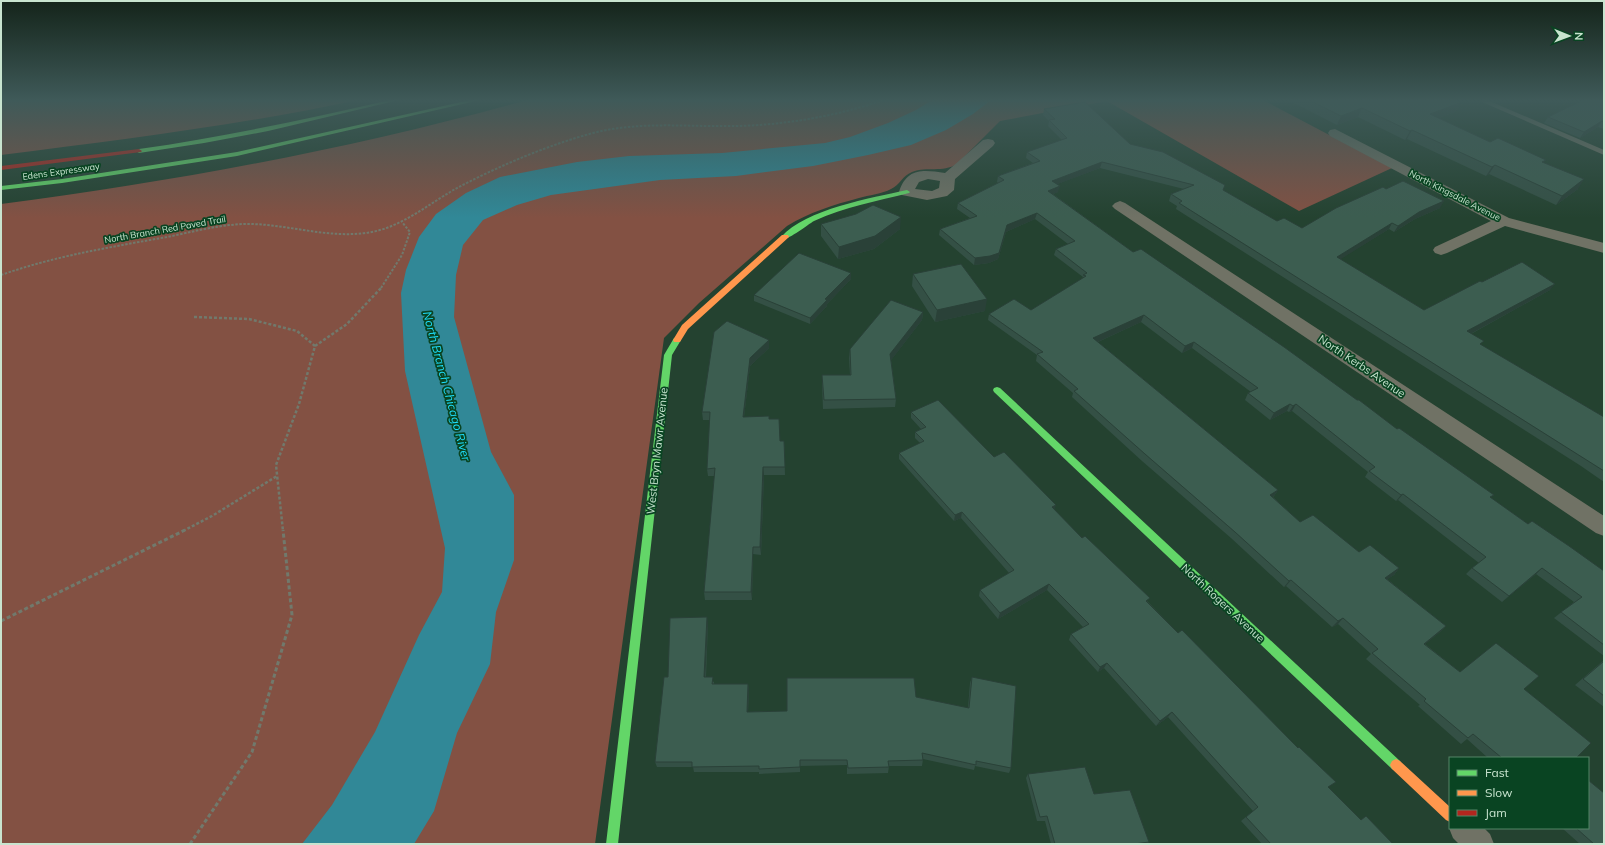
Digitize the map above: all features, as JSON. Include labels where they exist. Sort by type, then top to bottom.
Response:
[{"type":"main road","name":"Edens Expressway","points":[[1,168],[176,146],[212,139]]},
{"type":"main road","name":"Edens Expressway","points":[[1,188],[62,181],[238,154],[302,139]]},
{"type":"main road","name":"West Bryn Mawr Avenue","points":[[612,844],[668,355],[685,327],[789,233],[807,222],[847,206],[907,192]]},
{"type":"main road","name":"North Rogers Avenue","points":[[997,390],[1449,815]]},
{"type":"street","name":"North Kingsdale Avenue","points":[[1346,139],[1503,221],[1604,248]]},
{"type":"street","name":"West Bryn Mawr Avenue","points":[[907,192],[927,195],[939,194],[946,190],[948,178],[988,143]]},
{"type":"street","points":[[907,192],[909,182],[916,176],[928,174],[948,178]]},
{"type":"street","name":"North Kerbs Avenue","points":[[1120,206],[1604,527]]},
{"type":"street","points":[[1442,250],[1503,221]]},
{"type":"street","points":[[1464,829],[1480,844]]},
{"type":"lane","points":[[1573,139],[1604,153]]},
{"type":"path","name":"North Branch Red Paved Trail","points":[[1,275],[59,256],[174,236],[210,227],[252,224],[326,234],[371,232],[402,222],[439,198],[493,170],[571,139]]},
{"type":"path","points":[[190,844],[252,752],[292,615],[276,465],[299,404],[315,346],[347,324],[382,287],[402,254],[410,232],[402,222]]},
{"type":"path","points":[[194,317],[249,319],[297,331],[315,346]]},
{"type":"path","points":[[1,621],[212,516],[277,476]]},
{"type":"shaded area","points":[[1,139],[125,139],[1,155]]},
{"type":"shaded area","points":[[369,139],[982,139],[957,164],[951,167],[940,169],[923,169],[912,172],[897,185],[887,191],[822,209],[787,226],[699,303],[664,338],[595,844],[1,844],[1,204],[200,174]]},
{"type":"shaded area","points":[[1174,139],[1338,139],[1392,168],[1299,211]]},
{"type":"water","name":"North Branch Chicago River","points":[[840,139],[924,139],[911,145],[813,166],[736,176],[660,180],[551,195],[517,205],[483,220],[463,245],[456,275],[454,317],[491,452],[514,495],[514,560],[496,612],[490,664],[457,733],[434,811],[414,844],[302,844],[332,805],[375,732],[419,635],[442,592],[445,548],[405,371],[401,293],[406,270],[419,237],[436,214],[466,193],[500,177],[577,162],[629,156],[722,153],[825,143]]},
{"type":"building","points":[[1063,139],[1125,139],[1130,144],[1163,152],[1225,185],[1223,190],[1277,221],[1284,218],[1302,228],[1336,208],[1383,187],[1386,189],[1403,181],[1444,201],[1419,212],[1398,226],[1392,223],[1337,257],[1424,310],[1480,281],[1482,282],[1522,262],[1555,284],[1467,331],[1484,341],[1480,344],[1604,417],[1604,471],[1179,203],[1182,201],[1171,194],[1194,185],[1102,162],[1052,181],[1060,186],[1048,191],[1133,252],[1141,249],[1284,347],[1397,429],[1399,428],[1494,495],[1490,497],[1528,524],[1532,521],[1604,571],[1604,645],[1561,612],[1582,597],[1542,568],[1509,596],[1472,568],[1486,557],[1403,494],[1401,495],[1369,471],[1375,467],[1296,404],[1293,406],[1290,404],[1274,413],[1248,393],[1258,388],[1194,342],[1185,346],[1144,315],[1093,338],[1278,490],[1270,495],[1300,522],[1313,515],[1359,552],[1370,545],[1399,568],[1385,578],[1446,626],[1424,644],[1460,672],[1496,643],[1539,676],[1524,689],[1591,743],[1577,757],[1501,757],[1473,734],[1468,738],[1424,701],[1426,699],[1372,653],[1378,649],[1343,618],[1338,621],[1291,580],[1289,581],[1074,391],[1078,389],[1037,354],[1043,352],[989,314],[1014,299],[1031,310],[1086,276],[1083,275],[1087,273],[1056,249],[1075,241],[1037,213],[1007,225],[999,253],[990,256],[975,258],[940,229],[977,216],[958,203],[1004,180],[998,176],[1040,161],[1027,152]]},
{"type":"building","points":[[1432,139],[1484,139],[1490,142],[1495,139],[1501,139],[1546,160],[1542,162],[1584,179],[1562,196],[1495,165],[1492,167]]},
{"type":"building","points":[[873,205],[901,217],[875,236],[839,247],[821,224],[856,214]]},
{"type":"building","points":[[799,253],[851,273],[825,299],[827,300],[810,318],[754,295]]},
{"type":"building","points":[[961,264],[987,299],[937,310],[913,274]]},
{"type":"building","points":[[891,300],[923,312],[890,354],[896,399],[824,400],[822,375],[851,375],[850,349]]},
{"type":"building","points":[[727,321],[769,340],[750,358],[743,417],[769,416],[769,419],[779,419],[780,441],[784,441],[785,467],[763,467],[760,547],[753,547],[751,592],[704,592],[715,468],[707,469],[710,412],[702,412],[714,332]]},
{"type":"building","points":[[938,400],[994,457],[1004,452],[1056,505],[1052,507],[1082,538],[1085,536],[1150,598],[1146,601],[1178,633],[1182,630],[1298,748],[1299,747],[1336,782],[1328,787],[1361,820],[1366,816],[1393,844],[1271,844],[1246,817],[1258,807],[1172,712],[1160,721],[1107,663],[1100,667],[1071,634],[1089,624],[1049,584],[1000,613],[980,590],[1014,570],[962,512],[955,515],[899,453],[924,441],[915,432],[926,427],[911,412]]},
{"type":"building","points":[[707,617],[704,677],[713,677],[712,684],[748,684],[747,712],[787,711],[787,678],[914,678],[916,697],[969,708],[972,677],[1016,686],[1011,768],[976,761],[976,765],[922,753],[923,760],[888,761],[889,767],[848,768],[847,760],[800,760],[800,767],[759,769],[759,766],[692,767],[692,762],[655,762],[664,677],[668,677],[670,618]]},
{"type":"building","points":[[1604,661],[1604,696],[1583,679]]},
{"type":"building","points":[[1085,767],[1094,794],[1130,790],[1149,842],[1134,844],[1055,844],[1047,816],[1040,817],[1028,774]]},
{"type":"building","points":[[1589,781],[1604,793],[1604,844],[1594,844],[1577,829],[1589,829]]},
{"type":"traffic: fast","points":[[139,151],[212,139]]},
{"type":"traffic: fast","points":[[1,188],[62,181],[237,154],[302,139]]},
{"type":"traffic: fast","points":[[785,237],[797,228],[826,213],[907,192]]},
{"type":"traffic: fast","points":[[612,844],[668,355],[677,340]]},
{"type":"traffic: fast","points":[[997,390],[1396,765]]},
{"type":"traffic: slow","points":[[677,340],[685,327],[785,237]]},
{"type":"traffic: slow","points":[[1396,765],[1449,815]]},
{"type":"traffic: jam","points":[[1,168],[139,151]]}]
